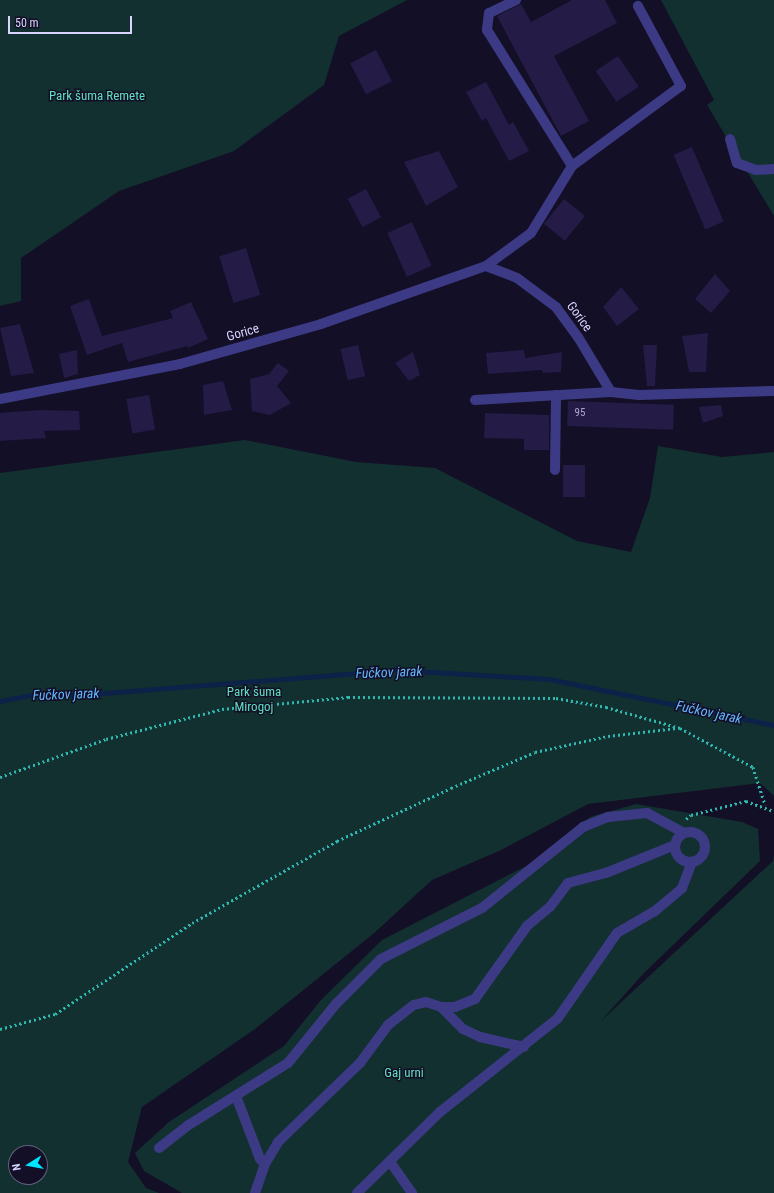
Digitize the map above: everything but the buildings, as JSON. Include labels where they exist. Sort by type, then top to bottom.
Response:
[{"type":"street","points":[[516,0],[489,13],[487,30],[572,166],[681,86],[638,6]]},
{"type":"street","points":[[730,139],[737,163],[756,170],[774,169]]},
{"type":"street","name":"Gorice","points":[[0,399],[180,364],[321,324],[486,266],[531,233],[561,187],[572,166]]},
{"type":"street","name":"Gorice","points":[[486,266],[516,278],[556,307],[578,337],[611,392]]},
{"type":"street","points":[[475,400],[611,392],[647,395],[774,391]]},
{"type":"street","points":[[554,470],[556,395]]},
{"type":"street","points":[[159,1148],[288,1063],[336,1004],[381,959],[482,908],[583,828],[608,817],[647,813],[681,830],[692,832],[704,841],[701,857],[692,862],[682,888],[655,911],[617,933],[586,973],[577,995],[558,1018],[524,1047],[440,1112],[391,1162],[357,1193]]},
{"type":"street","points":[[681,830],[675,845],[680,859],[692,862]]},
{"type":"street","points":[[255,1193],[265,1164],[278,1142],[360,1063],[388,1025],[414,1004],[426,1002],[441,1007],[465,1005],[475,999],[527,926],[550,907],[568,882],[606,873],[675,845]]},
{"type":"street","points":[[441,1007],[463,1029],[480,1037],[524,1047]]},
{"type":"street","points":[[236,1096],[260,1159],[265,1164]]},
{"type":"street","points":[[391,1162],[412,1193]]},
{"type":"path","points":[[0,777],[106,739],[222,709],[348,697],[556,698],[606,707],[680,728],[753,767],[765,805]]},
{"type":"path","points":[[0,1029],[55,1014],[192,923],[336,841],[451,788],[535,752],[608,736],[680,728]]},
{"type":"path","points":[[681,830],[691,815],[746,801],[765,805],[774,810]]},
{"type":"green space","name":"Park šuma Remete","points":[[0,0],[407,0],[339,36],[324,85],[234,151],[119,191],[21,258],[21,301],[0,306]]},
{"type":"green space","points":[[661,0],[774,0],[774,216],[707,105],[714,100]]},
{"type":"green space","name":"Park šuma Mirogoj","points":[[245,440],[356,462],[435,468],[577,541],[631,552],[650,498],[658,446],[722,457],[774,452],[774,796],[760,783],[588,804],[501,850],[432,880],[373,934],[255,1029],[142,1107],[128,1162],[146,1188],[159,1193],[0,1193],[0,473]]},
{"type":"green space","name":"Gaj urni","points":[[636,804],[742,822],[758,829],[760,861],[643,974],[601,1021],[773,861],[774,854],[774,1193],[182,1193],[144,1171],[135,1153],[169,1122],[284,1046],[321,1000],[382,940],[528,865],[590,817]]},
{"type":"waterway","name":"Fučkov jarak","points":[[0,701],[31,695],[79,695],[400,670],[549,679],[774,725]]}]
